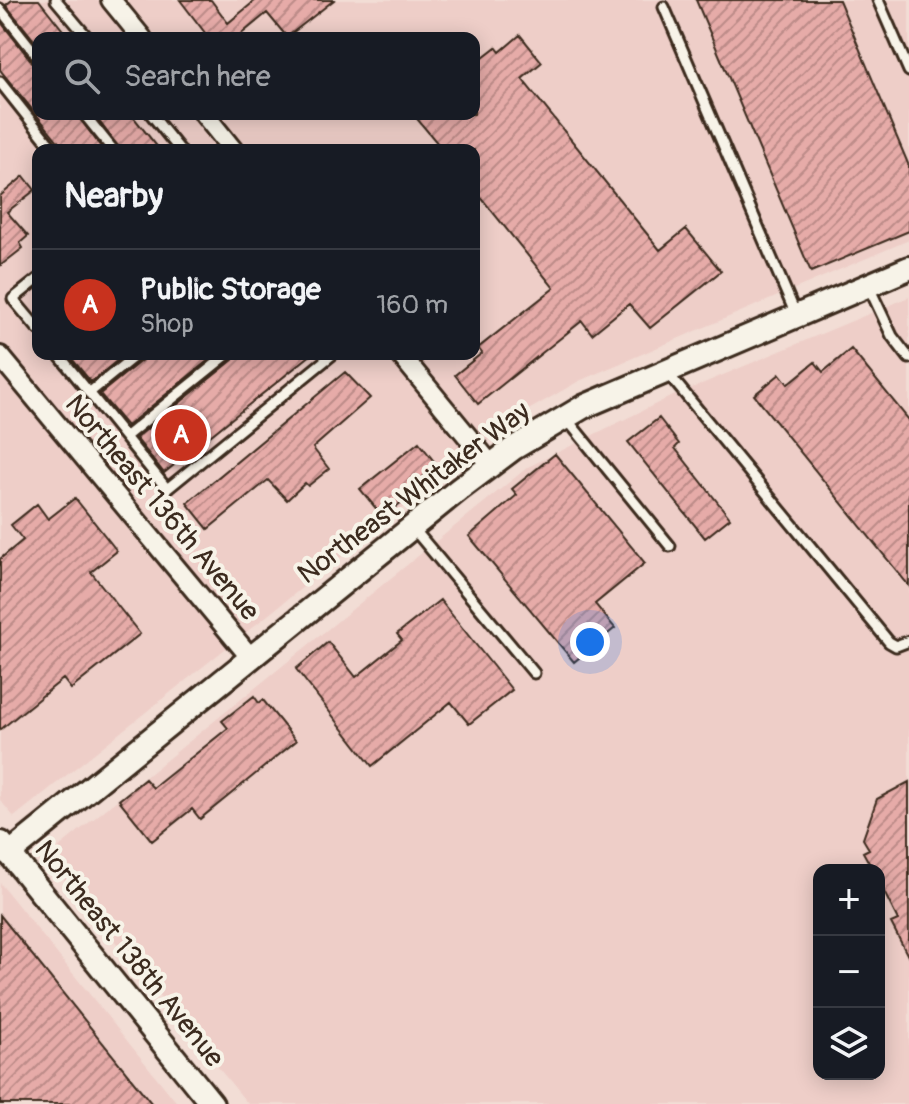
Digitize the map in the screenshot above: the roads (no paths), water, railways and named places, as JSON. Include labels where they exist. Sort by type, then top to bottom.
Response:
[{"type":"street","points":[[111,0],[137,32]]},
{"type":"street","points":[[209,120],[228,144]]},
{"type":"street","name":"Northeast Whitaker Way","points":[[5,848],[251,658],[491,465],[565,417],[666,370],[909,268]]},
{"type":"street","name":"Northeast 136th Avenue","points":[[0,356],[251,658]]},
{"type":"street","points":[[405,360],[491,465]]},
{"type":"street","name":"Northeast 138th Avenue","points":[[5,848],[212,1104]]},
{"type":"lane","points":[[56,0],[83,32]]},
{"type":"lane","points":[[878,0],[909,71]]},
{"type":"lane","points":[[664,7],[796,315]]},
{"type":"lane","points":[[0,9],[32,49]]},
{"type":"lane","points":[[0,82],[49,144]]},
{"type":"lane","points":[[89,120],[108,144]]},
{"type":"lane","points":[[156,120],[175,144]]},
{"type":"lane","points":[[32,284],[13,299],[32,322]]},
{"type":"lane","points":[[868,285],[892,336],[909,358]]},
{"type":"lane","points":[[63,360],[167,489],[326,360]]},
{"type":"lane","points":[[89,393],[130,360]]},
{"type":"lane","points":[[125,437],[221,360]]},
{"type":"lane","points":[[666,370],[889,642],[896,646],[909,641]]},
{"type":"lane","points":[[565,417],[670,546]]},
{"type":"lane","points":[[413,527],[534,673]]},
{"type":"place","name":"Public Storage","points":[[181,435]]}]
